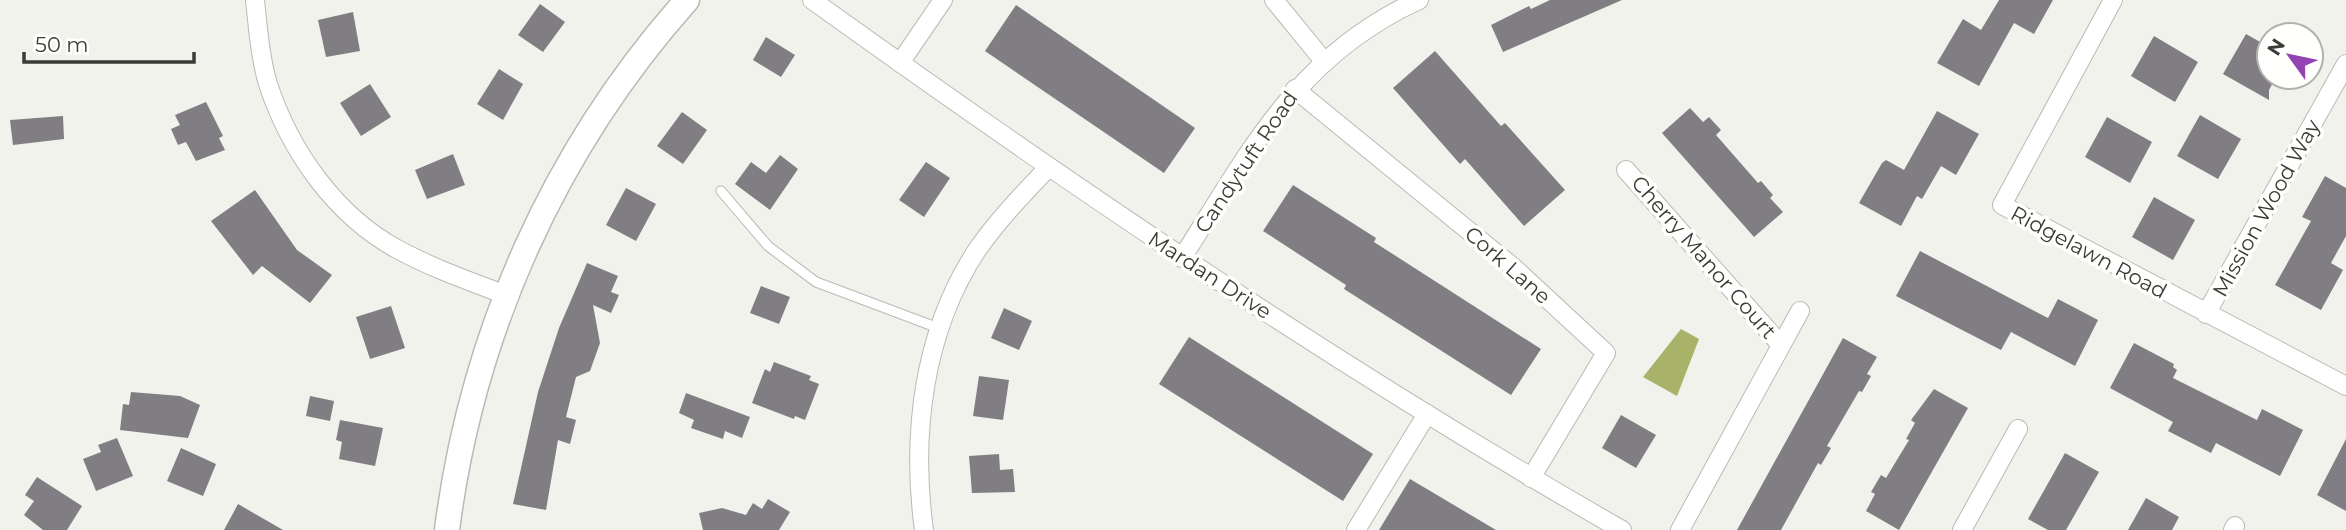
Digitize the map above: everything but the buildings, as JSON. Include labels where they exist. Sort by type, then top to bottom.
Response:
[{"type":"main road","points":[[447,530],[464,433],[506,295],[533,231],[573,154],[652,40],[687,0]]},
{"type":"street","points":[[255,0],[268,83],[284,126],[307,164],[332,197],[363,226],[395,248],[433,267],[506,295]]},
{"type":"street","name":"Mardan Drive","points":[[813,0],[1047,169],[1182,258],[1427,414],[1622,530]]},
{"type":"street","points":[[900,63],[943,0]]},
{"type":"street","points":[[1274,0],[1323,60]]},
{"type":"street","name":"Candytuft Road","points":[[1182,258],[1260,136],[1295,89],[1323,60],[1360,31],[1419,0]]},
{"type":"street","name":"Ridgelawn Road","points":[[2113,0],[2002,205],[2346,386]]},
{"type":"street","name":"Mission Wood Way","points":[[2206,314],[2346,64]]},
{"type":"street","name":"Cork Lane","points":[[1295,89],[1513,267],[1606,352],[1531,478]]},
{"type":"street","points":[[924,530],[918,460],[921,409],[926,380],[941,329],[976,252],[1003,215],[1047,169]]},
{"type":"street","name":"Cherry Manor Court","points":[[1626,170],[1781,345]]},
{"type":"street","name":"Cherry Manor Court","points":[[1680,530],[1800,311]]},
{"type":"street","points":[[1356,530],[1427,414]]},
{"type":"street","points":[[1962,530],[2018,429]]},
{"type":"lane","points":[[721,191],[768,246],[816,282],[941,329]]},
{"type":"shaded area","points":[[1681,329],[1699,339],[1677,396],[1643,377]]}]
